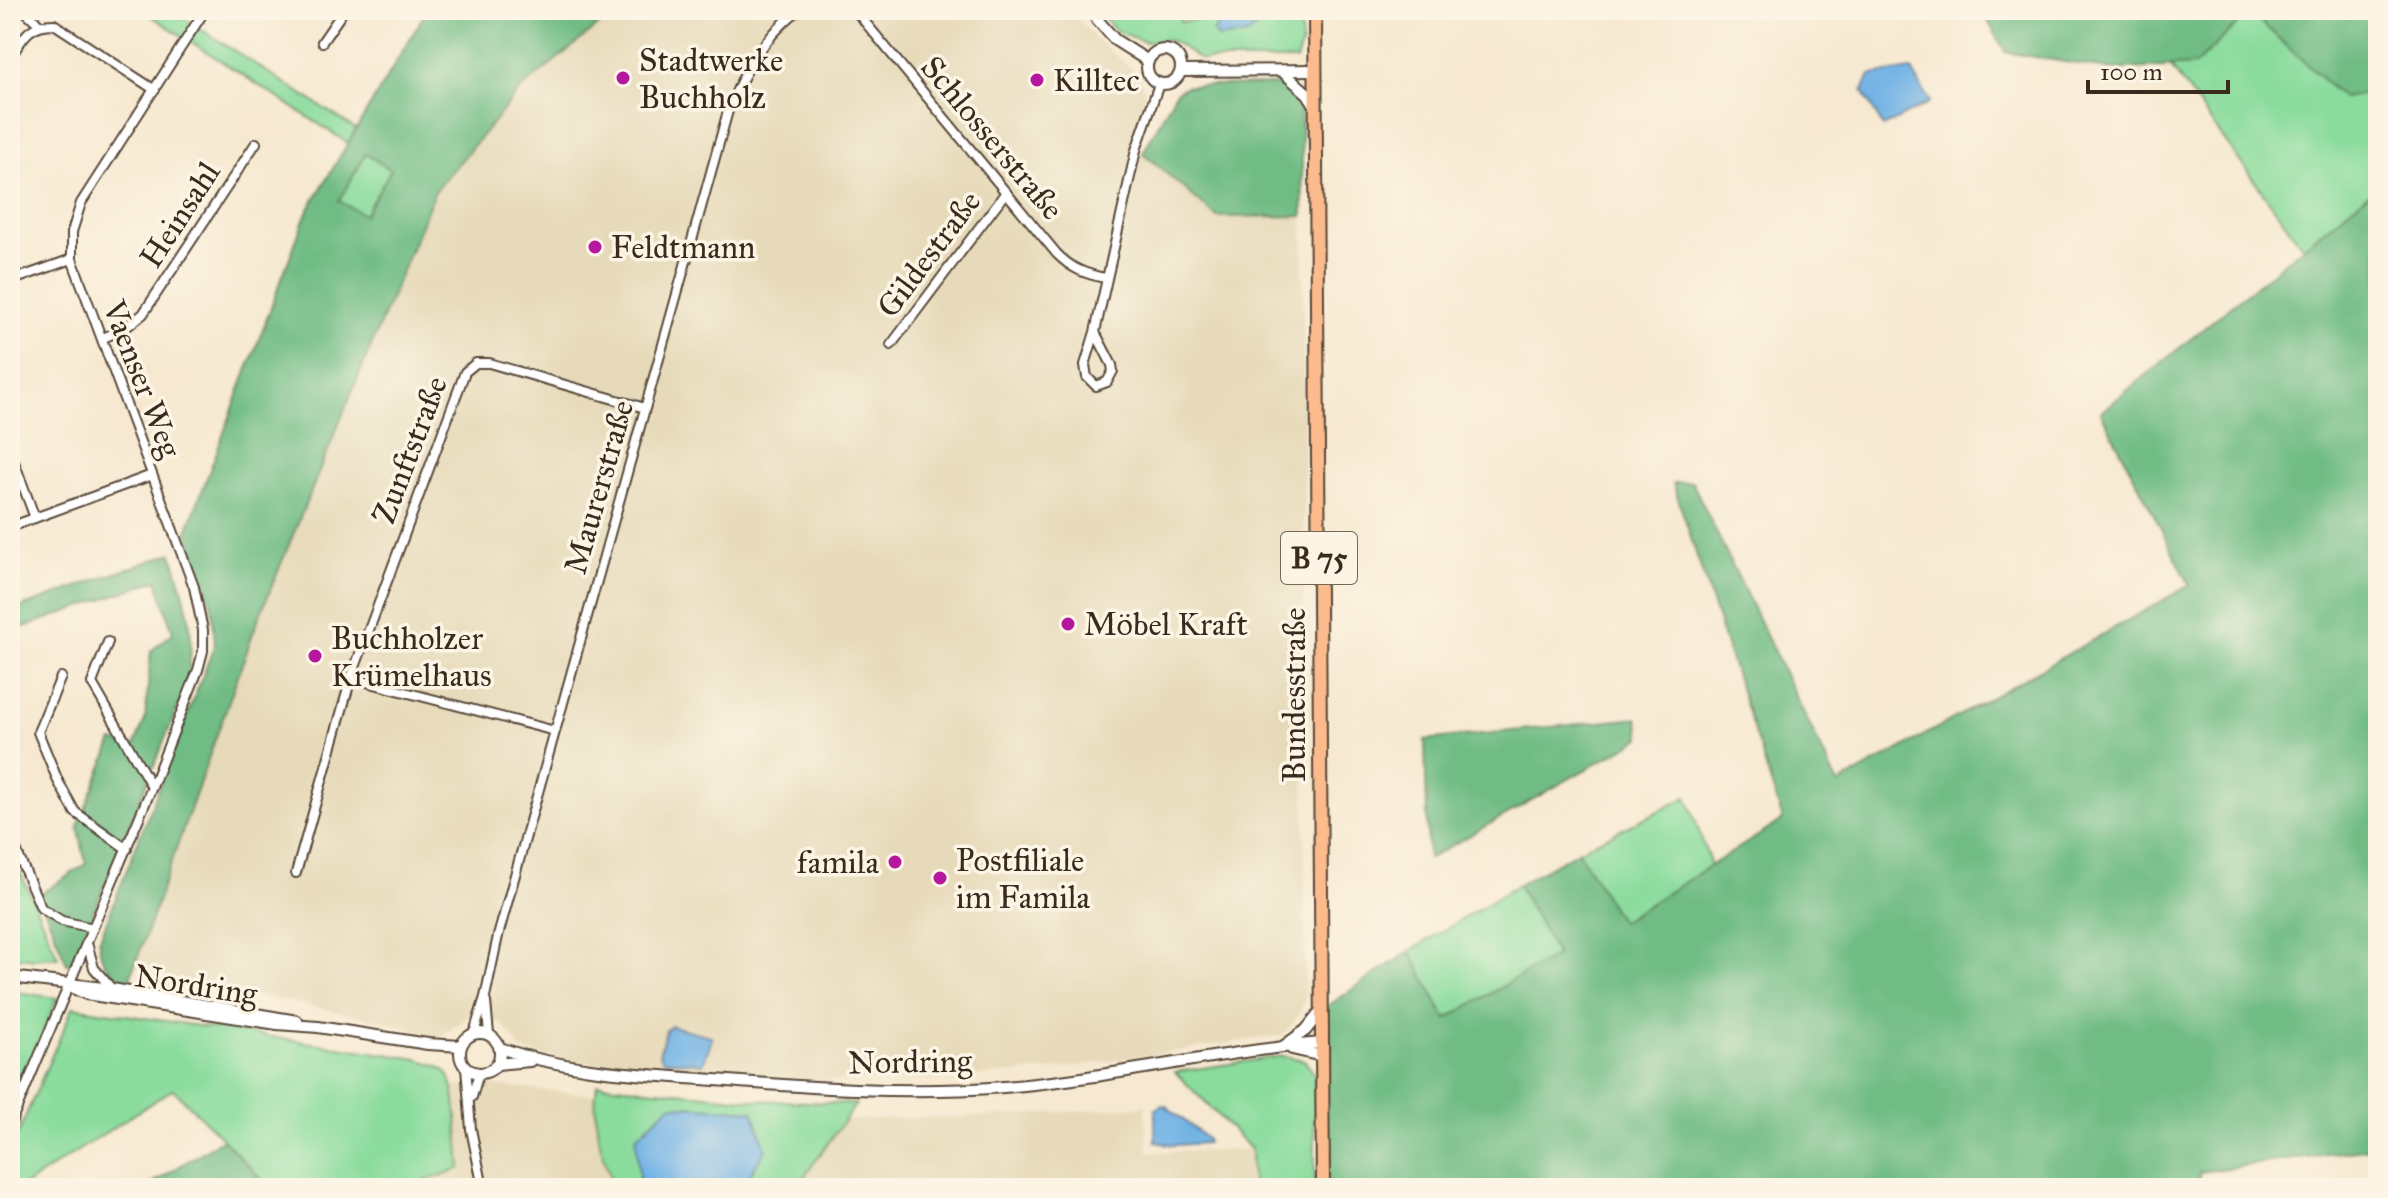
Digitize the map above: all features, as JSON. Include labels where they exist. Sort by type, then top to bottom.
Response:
[{"type":"main road","name":"Bundesstraße","points":[[1315,10],[1323,1188]]},
{"type":"street","points":[[24,10],[39,24]]},
{"type":"street","name":"Vaenser Weg","points":[[10,1125],[127,849],[203,651],[203,630],[194,587],[72,259],[72,232],[81,203],[205,10]]},
{"type":"street","points":[[322,42],[344,10]]},
{"type":"street","name":"Maurerstraße","points":[[474,1033],[498,936],[728,111],[737,86],[760,47],[798,10]]},
{"type":"street","name":"Schlosserstraße","points":[[855,10],[1071,268],[1086,275],[1105,278]]},
{"type":"street","points":[[1089,10],[1115,40],[1148,61]]},
{"type":"street","points":[[10,58],[26,34],[39,24],[54,24],[155,90]]},
{"type":"street","points":[[1168,51],[1179,58],[1181,71],[1173,82],[1159,84],[1148,75],[1148,61],[1156,52],[1168,51]]},
{"type":"street","points":[[1280,70],[1308,94],[1315,107]]},
{"type":"street","points":[[1181,71],[1315,70]]},
{"type":"street","points":[[1095,332],[1113,371],[1107,382],[1096,386],[1085,372],[1136,150],[1159,84]]},
{"type":"street","name":"Heinsahl","points":[[103,338],[124,329],[143,314],[256,143]]},
{"type":"street","name":"Gildestraße","points":[[891,345],[1006,192]]},
{"type":"street","points":[[10,281],[72,259]]},
{"type":"street","name":"Zunftstraße","points":[[296,873],[351,678],[465,372],[476,363],[489,363],[645,408]]},
{"type":"street","points":[[10,451],[35,518]]},
{"type":"street","points":[[10,527],[152,475]]},
{"type":"street","points":[[108,642],[92,683],[152,787]]},
{"type":"street","points":[[61,677],[38,732],[58,781],[75,812],[127,849]]},
{"type":"street","points":[[351,678],[555,731]]},
{"type":"street","points":[[10,836],[41,908],[62,921],[93,928]]},
{"type":"street","points":[[87,943],[94,968],[112,989]]},
{"type":"street","name":"Nordring","points":[[10,977],[112,989],[278,1016],[318,1027]]},
{"type":"street","name":"Nordring","points":[[69,986],[86,994],[461,1051]]},
{"type":"street","name":"Maurerstraße","points":[[485,997],[489,1034]]},
{"type":"street","points":[[1283,1047],[1306,1030],[1322,1010]]},
{"type":"street","points":[[483,1188],[471,1129],[466,1067],[461,1051],[474,1033],[489,1034],[498,1042],[497,1064]]},
{"type":"street","name":"Nordring","points":[[500,1048],[536,1061],[598,1071],[865,1092],[1003,1087],[1082,1079],[1229,1053],[1283,1047],[1322,1050]]},
{"type":"street","name":"Nordring","points":[[479,1073],[497,1064],[536,1061]]},
{"type":"street","points":[[466,1067],[479,1073],[470,1101]]},
{"type":"shaded area","points":[[617,10],[1072,10],[1093,36],[1139,75],[1145,94],[1131,149],[1143,153],[1217,217],[1303,216],[1305,998],[1300,1013],[1283,1035],[1051,1070],[939,1079],[822,1081],[619,1066],[545,1057],[521,1049],[501,1023],[468,1017],[439,1038],[384,1021],[174,979],[134,965],[257,622],[435,191],[522,88]]},
{"type":"shaded area","points":[[490,1085],[595,1095],[601,1153],[614,1188],[406,1188],[461,1168],[454,1086]]},
{"type":"shaded area","points":[[1145,1106],[1148,1152],[1251,1149],[1249,1188],[796,1188],[845,1120],[1018,1115]]},
{"type":"green space","points":[[142,10],[171,10],[356,129],[348,143]]},
{"type":"green space","points":[[427,10],[617,10],[522,88],[435,191],[257,622],[128,984],[107,967],[99,941],[215,644],[212,607],[187,531],[306,214]],"holes":[[[366,154],[391,170],[364,215],[339,201]]]},
{"type":"green space","points":[[1097,10],[1180,10],[1180,22],[1201,19],[1205,10],[1229,10],[1213,31],[1261,24],[1253,10],[1300,10],[1302,43],[1296,60],[1201,60],[1174,42],[1145,42],[1116,31]]},
{"type":"green space","points":[[1982,10],[2378,10],[2378,94],[2343,98],[2250,12],[2195,65],[2112,70],[2005,52]]},
{"type":"green space","points":[[2250,12],[2343,98],[2378,94],[2378,186],[2303,247],[2170,66],[2195,64]]},
{"type":"green space","points":[[1278,85],[1289,90],[1301,114],[1303,216],[1217,217],[1143,153],[1176,92],[1187,86]]},
{"type":"green space","points":[[366,153],[392,169],[364,215],[338,201]]},
{"type":"green space","points":[[2378,186],[2378,1147],[2199,1172],[2201,1188],[1323,1188],[1322,1010],[1410,951],[1446,1019],[1557,955],[1518,885],[1578,851],[1621,922],[1783,820],[1673,483],[1692,482],[1838,784],[2190,585],[2101,412]]},
{"type":"green space","points":[[172,553],[191,634],[186,688],[73,961],[67,964],[39,895],[86,864],[78,826],[113,741],[134,747],[145,720],[151,651],[173,633],[157,580],[10,632],[10,611]]},
{"type":"green space","points":[[1637,718],[1641,738],[1428,859],[1425,740]]},
{"type":"green space","points":[[1687,797],[1711,866],[1620,922],[1578,851]]},
{"type":"green space","points":[[10,849],[58,957],[35,959],[10,956]]},
{"type":"green space","points":[[1518,885],[1557,955],[1445,1020],[1410,951]]},
{"type":"green space","points":[[10,991],[57,998],[10,1116]]},
{"type":"green space","points":[[73,1007],[418,1059],[438,1066],[447,1073],[453,1090],[461,1168],[406,1188],[267,1188],[173,1089],[20,1188],[10,1188],[10,1152]]},
{"type":"green space","points":[[1283,1056],[1304,1060],[1314,1073],[1315,1188],[1252,1188],[1251,1149],[1175,1072]]},
{"type":"green space","points":[[597,1084],[755,1100],[856,1104],[796,1188],[742,1188],[766,1149],[694,1107],[671,1105],[638,1179],[640,1188],[614,1188],[597,1124]]},
{"type":"green space","points":[[223,1139],[263,1181],[251,1188],[145,1188]]},
{"type":"water","points":[[1229,10],[1253,10],[1261,24],[1247,35],[1218,38],[1213,31]]},
{"type":"water","points":[[1912,70],[1930,102],[1883,127],[1863,91],[1870,75]]},
{"type":"water","points":[[671,1026],[711,1036],[703,1064],[663,1060],[659,1054],[666,1030]]},
{"type":"water","points":[[671,1105],[753,1111],[766,1149],[742,1188],[640,1188],[636,1137]]},
{"type":"water","points":[[1161,1105],[1207,1139],[1207,1143],[1174,1145],[1155,1142],[1155,1110]]},
{"type":"place","name":"Stadtwerke Buchholz","points":[[623,78]]},
{"type":"place","name":"Killtec","points":[[1037,80]]},
{"type":"place","name":"Feldtmann","points":[[595,247]]},
{"type":"place","name":"Möbel Kraft","points":[[1068,624]]},
{"type":"place","name":"Buchholzer Krümelhaus","points":[[315,656]]},
{"type":"place","name":"famila","points":[[895,862]]},
{"type":"place","name":"Postfiliale im Famila","points":[[940,878]]}]
